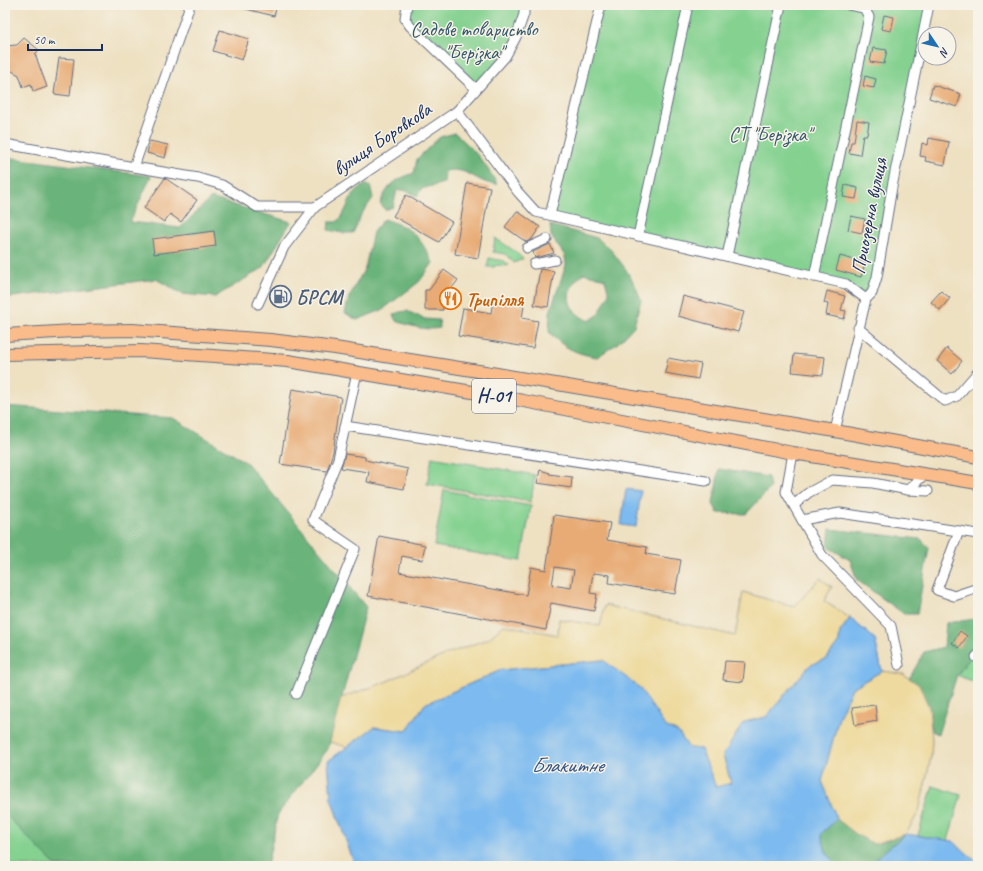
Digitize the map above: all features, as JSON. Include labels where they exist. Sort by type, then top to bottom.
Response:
[{"type":"main road","name":"Н-01","points":[[5,335],[74,331],[132,330],[271,340],[335,348],[836,431],[978,457]]},
{"type":"main road","name":"Н-01","points":[[5,354],[141,351],[288,361],[508,398],[793,453],[978,483]]},
{"type":"street","points":[[134,166],[190,5]]},
{"type":"street","points":[[407,5],[405,19],[410,26],[476,89]]},
{"type":"street","name":"вулиця Боровкова","points":[[258,304],[284,247],[315,206],[457,111],[505,57],[516,37],[524,14],[524,5]]},
{"type":"street","points":[[550,215],[601,5]]},
{"type":"street","points":[[638,236],[688,5]]},
{"type":"street","points":[[727,256],[782,5]]},
{"type":"street","points":[[814,277],[868,17],[864,8],[849,5]]},
{"type":"street","name":"Приозерна вулиця","points":[[836,431],[858,328],[866,299],[872,293],[877,277],[892,187],[929,5]]},
{"type":"street","points":[[457,111],[518,192],[536,212],[846,284],[866,299]]},
{"type":"street","points":[[5,144],[198,178],[222,185],[257,207],[315,206]]},
{"type":"street","points":[[527,248],[547,239]]},
{"type":"street","points":[[534,264],[555,260]]},
{"type":"street","points":[[858,328],[945,401],[957,396],[978,372]]},
{"type":"street","points":[[296,694],[355,549],[313,520],[338,459],[357,372]]},
{"type":"street","points":[[345,426],[706,481]]},
{"type":"street","points":[[793,453],[786,492],[822,555],[891,626],[899,665]]},
{"type":"street","points":[[908,490],[925,474]]},
{"type":"street","points":[[794,505],[808,493],[832,480],[873,483],[908,490],[928,491]]},
{"type":"street","points":[[802,520],[840,512],[978,534]]},
{"type":"street","points":[[959,531],[937,590],[954,596],[978,588]]},
{"type":"green space","name":"Садове товариство \"Берізка\"","points":[[407,5],[524,5],[516,37],[476,89],[410,26]]},
{"type":"green space","name":"СТ \"Берізка\"","points":[[599,5],[929,5],[925,26],[917,26],[917,66],[877,277],[866,299],[846,284],[550,215]]},
{"type":"green space","points":[[455,133],[468,144],[479,157],[497,184],[484,182],[461,171],[445,171],[444,183],[421,189],[417,196],[404,190],[397,190],[393,207],[385,210],[380,203],[389,187],[402,178],[414,173],[417,159],[440,137]]},
{"type":"green space","points":[[5,157],[151,176],[130,222],[180,228],[211,198],[291,222],[263,268],[215,297],[182,294],[156,279],[5,298]]},
{"type":"green space","points":[[365,185],[370,185],[373,198],[361,215],[353,233],[342,233],[328,230],[329,222],[337,222],[341,218],[355,192]]},
{"type":"green space","points":[[384,219],[394,222],[409,230],[424,246],[433,263],[419,282],[382,310],[357,320],[345,313],[349,297],[365,268],[373,232]]},
{"type":"green space","points":[[550,225],[597,238],[611,250],[625,268],[635,285],[641,300],[634,326],[618,343],[597,357],[577,352],[565,346],[554,338],[549,332],[550,312],[566,265],[565,256],[551,236]],"holes":[[[584,273],[605,279],[609,294],[598,315],[589,321],[575,311],[571,305],[569,299],[572,286]]]},
{"type":"green space","points":[[495,238],[516,252],[523,259],[514,263],[505,254],[493,252]]},
{"type":"green space","points":[[489,258],[504,261],[509,265],[487,267]]},
{"type":"green space","points":[[407,311],[425,319],[439,320],[440,328],[423,328],[396,321],[393,315]]},
{"type":"green space","points":[[5,406],[173,418],[247,463],[366,607],[328,749],[278,814],[267,866],[56,866],[5,814]]},
{"type":"green space","points":[[432,457],[535,475],[531,502],[427,484]]},
{"type":"green space","points":[[719,469],[768,477],[770,488],[746,514],[718,513],[713,504]]},
{"type":"green space","points":[[444,490],[531,506],[521,561],[434,546]]},
{"type":"green space","points":[[830,529],[921,539],[929,548],[917,614],[904,614],[857,580],[850,560],[828,547]]},
{"type":"green space","points":[[975,619],[978,625],[978,647],[957,675],[938,734],[932,731],[929,707],[909,679],[924,652],[944,647],[946,623]]},
{"type":"green space","points":[[978,647],[978,684],[957,675]]},
{"type":"green space","points":[[5,783],[142,866],[5,866]]},
{"type":"green space","points":[[933,786],[961,795],[947,844],[918,835]]},
{"type":"green space","points":[[837,819],[856,834],[874,844],[906,834],[874,860],[872,866],[837,866],[826,852],[821,834]]},
{"type":"sand","points":[[820,578],[832,587],[824,601],[850,618],[840,632],[839,642],[827,658],[809,666],[766,717],[744,722],[723,755],[731,783],[716,788],[701,749],[689,748],[678,732],[665,727],[603,660],[501,670],[425,704],[406,731],[374,727],[347,747],[330,742],[341,698],[383,683],[447,654],[488,639],[504,625],[558,635],[559,619],[600,626],[605,605],[735,636],[743,592],[794,607]]},
{"type":"sand","points":[[882,671],[903,674],[919,685],[929,707],[932,739],[931,757],[919,811],[906,834],[874,844],[856,834],[837,819],[822,781],[839,717],[852,688]]},
{"type":"water","points":[[626,489],[641,491],[636,527],[621,525]]},
{"type":"water","name":"Блакитне","points":[[850,618],[875,639],[882,671],[852,688],[839,717],[822,781],[837,819],[821,834],[826,852],[837,866],[355,866],[331,799],[328,761],[374,727],[406,731],[425,704],[501,670],[603,660],[639,687],[665,726],[678,732],[689,748],[701,749],[716,787],[731,783],[723,755],[744,722],[766,717],[809,666],[827,658],[839,642],[840,632]]},
{"type":"water","points":[[906,834],[953,841],[978,863],[978,866],[872,866],[874,860]]},
{"type":"building","points":[[243,5],[277,5],[274,16],[242,8]]},
{"type":"building","points":[[884,15],[894,17],[891,31],[881,29]]},
{"type":"building","points":[[220,30],[249,39],[242,60],[213,51]]},
{"type":"building","points":[[24,38],[39,50],[35,54],[47,87],[33,92],[31,84],[23,87],[19,75],[5,67],[5,46],[17,45]]},
{"type":"building","points":[[873,48],[887,50],[884,64],[870,62]]},
{"type":"building","points":[[59,58],[74,59],[70,96],[54,94]]},
{"type":"building","points":[[865,76],[876,79],[874,88],[863,86]]},
{"type":"building","points":[[933,85],[961,94],[957,107],[929,98]]},
{"type":"building","points":[[857,120],[869,122],[867,135],[863,135],[860,155],[849,153],[851,142],[854,142]]},
{"type":"building","points":[[929,138],[949,142],[945,165],[925,161],[926,157],[920,156],[922,143],[928,145]]},
{"type":"building","points":[[150,141],[168,145],[165,158],[147,153]]},
{"type":"building","points":[[165,178],[197,200],[181,222],[170,214],[164,222],[144,208]]},
{"type":"building","points":[[467,183],[490,187],[478,258],[455,254]]},
{"type":"building","points":[[845,185],[858,188],[856,199],[843,197]]},
{"type":"building","points":[[406,195],[452,222],[439,242],[393,216]]},
{"type":"building","points":[[517,211],[540,227],[531,240],[526,242],[505,227]]},
{"type":"building","points":[[851,216],[865,219],[862,233],[848,230]]},
{"type":"building","points":[[214,231],[216,246],[154,254],[152,239]]},
{"type":"building","points":[[550,244],[554,253],[535,258],[533,252]]},
{"type":"building","points":[[840,256],[865,263],[861,277],[836,270]]},
{"type":"building","points":[[540,269],[554,271],[548,307],[534,305]]},
{"type":"building","points":[[444,270],[458,280],[443,300],[443,310],[425,310],[425,290],[429,290]]},
{"type":"building","points":[[827,291],[845,296],[841,310],[846,311],[844,319],[826,315],[828,304],[824,303]]},
{"type":"building","points":[[941,291],[950,298],[940,310],[931,302]]},
{"type":"building","points":[[683,296],[744,312],[738,332],[678,316]]},
{"type":"building","points":[[493,300],[524,306],[522,318],[538,321],[533,348],[458,336],[463,308],[491,313]]},
{"type":"building","points":[[947,348],[962,361],[952,374],[937,361]]},
{"type":"building","points":[[794,354],[825,357],[823,375],[792,372]]},
{"type":"building","points":[[668,358],[701,364],[698,379],[665,373]]},
{"type":"building","points":[[292,389],[341,397],[333,452],[327,471],[280,464]]},
{"type":"building","points":[[345,454],[365,457],[365,460],[408,469],[404,489],[367,482],[369,472],[341,468]]},
{"type":"building","points":[[540,470],[550,473],[549,474],[572,477],[571,488],[537,483]]},
{"type":"building","points":[[554,515],[610,523],[607,540],[647,547],[646,554],[681,560],[675,594],[609,583],[610,575],[593,573],[590,593],[597,594],[594,611],[551,603],[546,630],[368,596],[379,536],[425,545],[422,560],[402,556],[399,572],[526,595],[531,567],[546,570]],"holes":[[[555,567],[574,570],[571,588],[552,585]]]},
{"type":"building","points":[[960,631],[967,636],[959,648],[952,643]]},
{"type":"building","points":[[725,661],[745,662],[743,682],[723,680]]},
{"type":"building","points":[[875,705],[877,721],[855,725],[852,708]]},
{"type":"place","name":"БРСМ","points":[[280,297]]},
{"type":"place","name":"Трипілля","points":[[451,299]]}]
